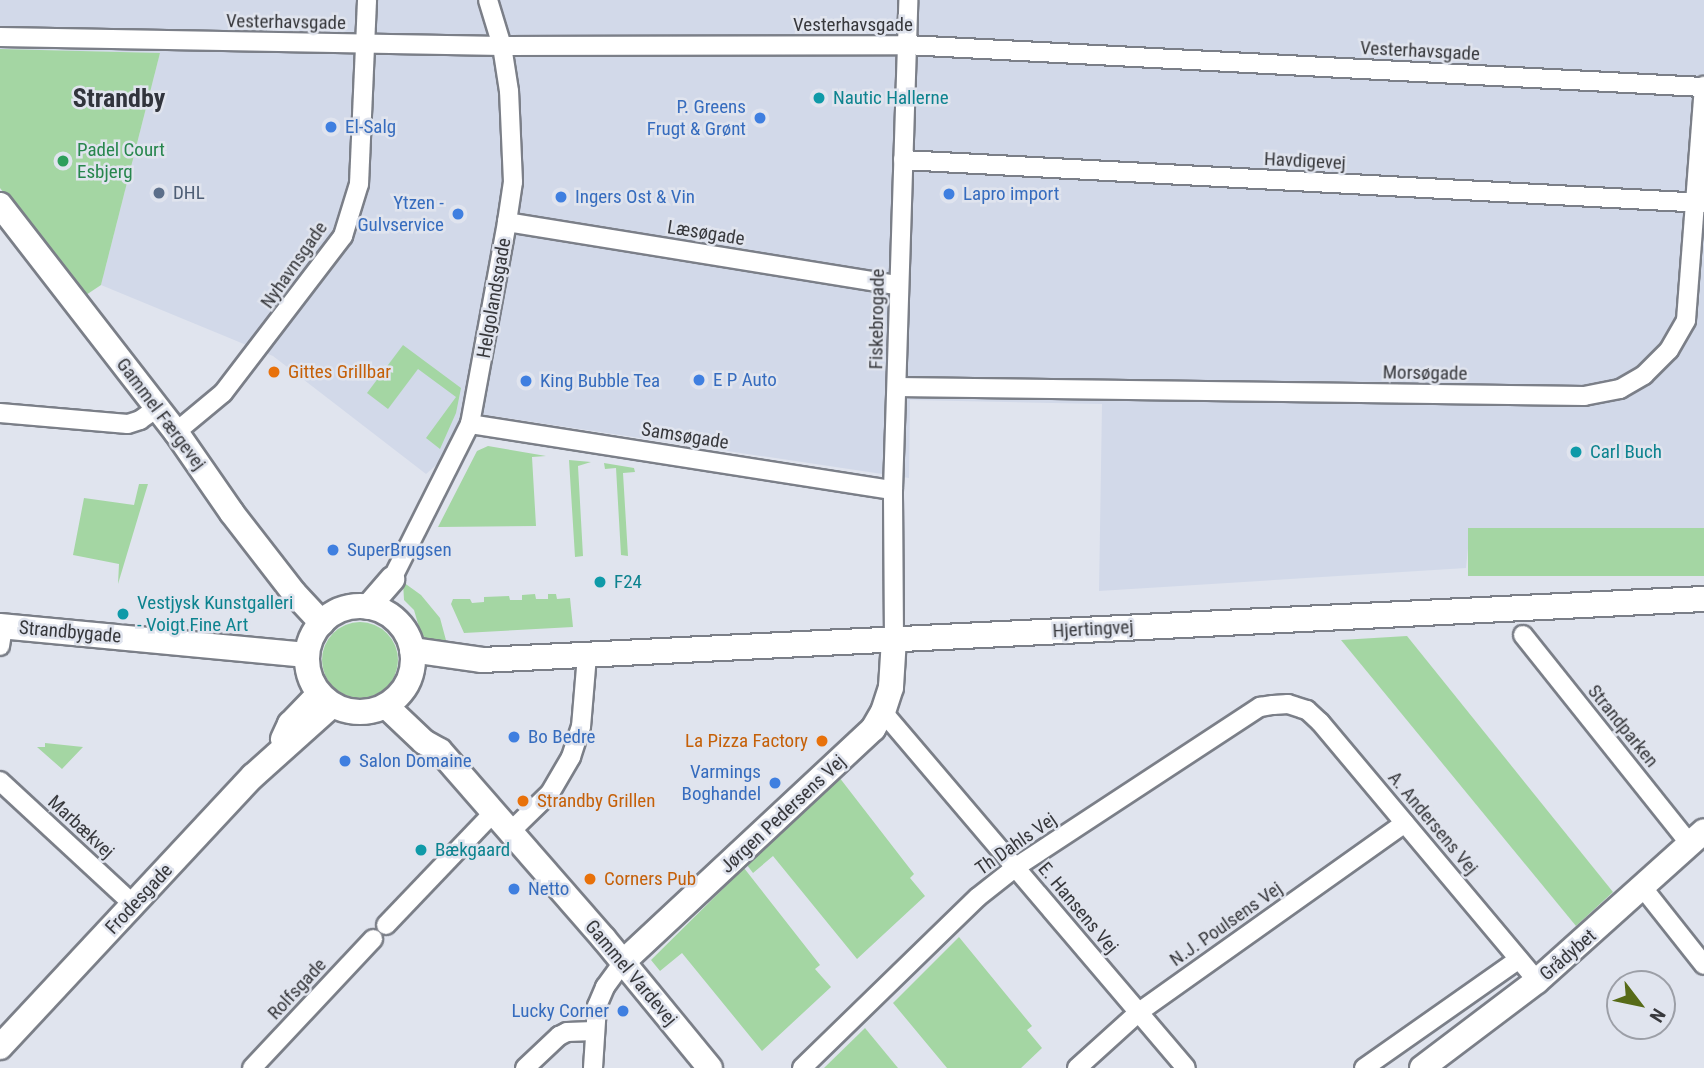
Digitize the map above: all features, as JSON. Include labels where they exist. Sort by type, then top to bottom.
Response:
[{"type":"street","name":"Nyhavnsgade","points":[[176,432],[223,393],[343,236],[359,184],[367,0]]},
{"type":"street","name":"Helgolandsgade","points":[[377,610],[470,424],[507,222],[513,181],[512,135],[502,46],[488,0]]},
{"type":"street","name":"Fiskebrogade","points":[[894,639],[893,489],[908,0]]},
{"type":"street","name":"Vesterhavsgade","points":[[0,37],[502,46],[907,45],[1704,86]]},
{"type":"street","name":"Morsøgade","points":[[897,387],[1584,396],[1620,389],[1644,375],[1656,364],[1669,350],[1686,320],[1700,203],[1704,86]]},
{"type":"street","name":"Havdigevej","points":[[903,160],[1700,203]]},
{"type":"street","name":"Gammel Færgevej","points":[[0,205],[176,432],[232,513],[294,593],[322,623]]},
{"type":"street","name":"Læsøgade","points":[[507,222],[898,285]]},
{"type":"street","points":[[0,413],[128,424],[140,420],[157,408]]},
{"type":"street","name":"Samsøgade","points":[[470,424],[893,489]]},
{"type":"street","name":"Hjertingvej","points":[[402,680],[482,660],[1704,599]]},
{"type":"street","points":[[343,609],[377,610],[401,626],[402,680],[358,712],[326,699],[312,682],[307,655],[309,643],[322,623],[343,609]]},
{"type":"street","name":"Strandbygade","points":[[1,633],[307,655]]},
{"type":"street","name":"Strandparken","points":[[1523,635],[1697,837]]},
{"type":"street","name":"Jørgen Pedersens Vej","points":[[623,962],[873,729],[883,712],[891,687],[894,639]]},
{"type":"street","points":[[509,833],[550,793],[572,757],[581,727],[587,654]]},
{"type":"street","name":"Gammel Vardevej","points":[[402,680],[424,742],[440,751],[623,962],[710,1068]]},
{"type":"street","name":"Frodesgade","points":[[0,1047],[278,751],[290,724],[326,699]]},
{"type":"street","name":"A. Andersens Vej","points":[[1288,704],[1307,710],[1320,722],[1537,981]]},
{"type":"street","name":"Th Dahls Vej","points":[[802,1068],[978,897],[1016,867],[1260,707],[1288,704]]},
{"type":"street","name":"E. Hansens Vej","points":[[883,712],[1186,1068]]},
{"type":"street","name":"Marbækvej","points":[[0,781],[134,905]]},
{"type":"street","points":[[386,925],[492,814]]},
{"type":"street","name":"N.J. Poulsens Vej","points":[[1077,1068],[1139,1012],[1405,823]]},
{"type":"street","name":"Grådybet","points":[[1422,1068],[1537,981],[1697,837]]},
{"type":"street","points":[[1643,888],[1704,965]]},
{"type":"street","name":"Rolfsgade","points":[[252,1068],[373,939]]},
{"type":"street","name":"Grådybet","points":[[1364,1068],[1519,959]]},
{"type":"street","points":[[593,1068],[594,1031],[601,994],[623,962]]},
{"type":"street","points":[[525,1068],[559,1036],[567,1032],[594,1031]]},
{"type":"shaded area","points":[[0,0],[1704,0],[1704,528],[1469,538],[1466,568],[1099,591],[1102,404],[910,400],[909,478],[493,416],[426,474],[273,356],[101,285],[160,53],[0,49]]},
{"type":"green space","name":"Padel Court Esbjerg","points":[[0,49],[160,53],[101,285],[83,297],[0,188]]},
{"type":"green space","points":[[403,345],[461,388],[456,413],[440,449],[426,438],[456,397],[418,369],[388,409],[367,393]]},
{"type":"green space","points":[[488,446],[546,456],[532,457],[536,526],[438,527],[477,451]]},
{"type":"green space","points":[[569,460],[591,462],[578,466],[583,556],[575,557]]},
{"type":"green space","points":[[604,463],[634,468],[635,472],[623,473],[628,556],[621,555],[616,468],[605,469]]},
{"type":"green space","points":[[139,484],[148,484],[118,584],[119,564],[73,555],[84,498],[134,505]]},
{"type":"green space","points":[[1468,528],[1704,528],[1704,576],[1468,576]]},
{"type":"green space","points":[[403,582],[421,595],[440,618],[447,644],[428,640],[421,634],[414,610],[404,600]]},
{"type":"green space","points":[[535,594],[536,599],[548,599],[548,594],[556,594],[557,599],[570,598],[573,627],[464,633],[451,604],[453,599],[470,599],[472,603],[484,602],[484,597],[509,596],[510,600],[522,600],[522,595]]},
{"type":"green space","points":[[360,622],[374,625],[387,633],[395,646],[398,660],[395,674],[387,687],[374,695],[360,698],[346,695],[333,687],[325,674],[322,660],[325,646],[333,633],[346,625]]},
{"type":"green space","points":[[1407,636],[1613,892],[1576,926],[1341,640]]},
{"type":"green space","points":[[45,743],[83,747],[62,769],[37,747],[45,747]]},
{"type":"green space","points":[[839,777],[914,874],[910,878],[925,896],[857,959],[773,856],[753,873],[747,865]]},
{"type":"green space","points":[[744,868],[820,965],[815,969],[831,987],[762,1051],[682,953],[660,971],[651,960]]},
{"type":"green space","points":[[959,937],[1032,1026],[1027,1030],[1042,1048],[1021,1068],[947,1068],[893,1003]]},
{"type":"green space","points":[[865,1028],[898,1068],[824,1068]]},
{"type":"place","name":"Nautic Hallerne","points":[[819,98]]},
{"type":"place","name":"P. Greens Frugt & Grønt","points":[[760,118]]},
{"type":"place","name":"El-Salg","points":[[331,127]]},
{"type":"place","name":"Padel Court Esbjerg","points":[[63,161]]},
{"type":"place","name":"DHL","points":[[159,193]]},
{"type":"place","name":"Lapro import","points":[[949,194]]},
{"type":"place","name":"Ingers Ost & Vin","points":[[561,197]]},
{"type":"place","name":"Ytzen - Gulvservice","points":[[458,214]]},
{"type":"place","name":"Gittes Grillbar","points":[[274,372]]},
{"type":"place","name":"E P Auto","points":[[699,380]]},
{"type":"place","name":"King Bubble Tea","points":[[526,381]]},
{"type":"place","name":"Carl Buch","points":[[1576,452]]},
{"type":"place","name":"SuperBrugsen","points":[[333,550]]},
{"type":"place","name":"F24","points":[[600,582]]},
{"type":"place","name":"Vestjysk Kunstgalleri - Voigt Fine Art","points":[[123,614]]},
{"type":"place","name":"Bo Bedre","points":[[514,737]]},
{"type":"place","name":"La Pizza Factory","points":[[822,741]]},
{"type":"place","name":"Salon Domaine","points":[[345,761]]},
{"type":"place","name":"Varmings Boghandel","points":[[775,783]]},
{"type":"place","name":"Strandby Grillen","points":[[523,801]]},
{"type":"place","name":"Bækgaard","points":[[421,850]]},
{"type":"place","name":"Corners Pub","points":[[590,879]]},
{"type":"place","name":"Netto","points":[[514,889]]},
{"type":"place","name":"Lucky Corner","points":[[623,1011]]},
{"type":"district","name":"Strandby","points":[[119,99]]}]
